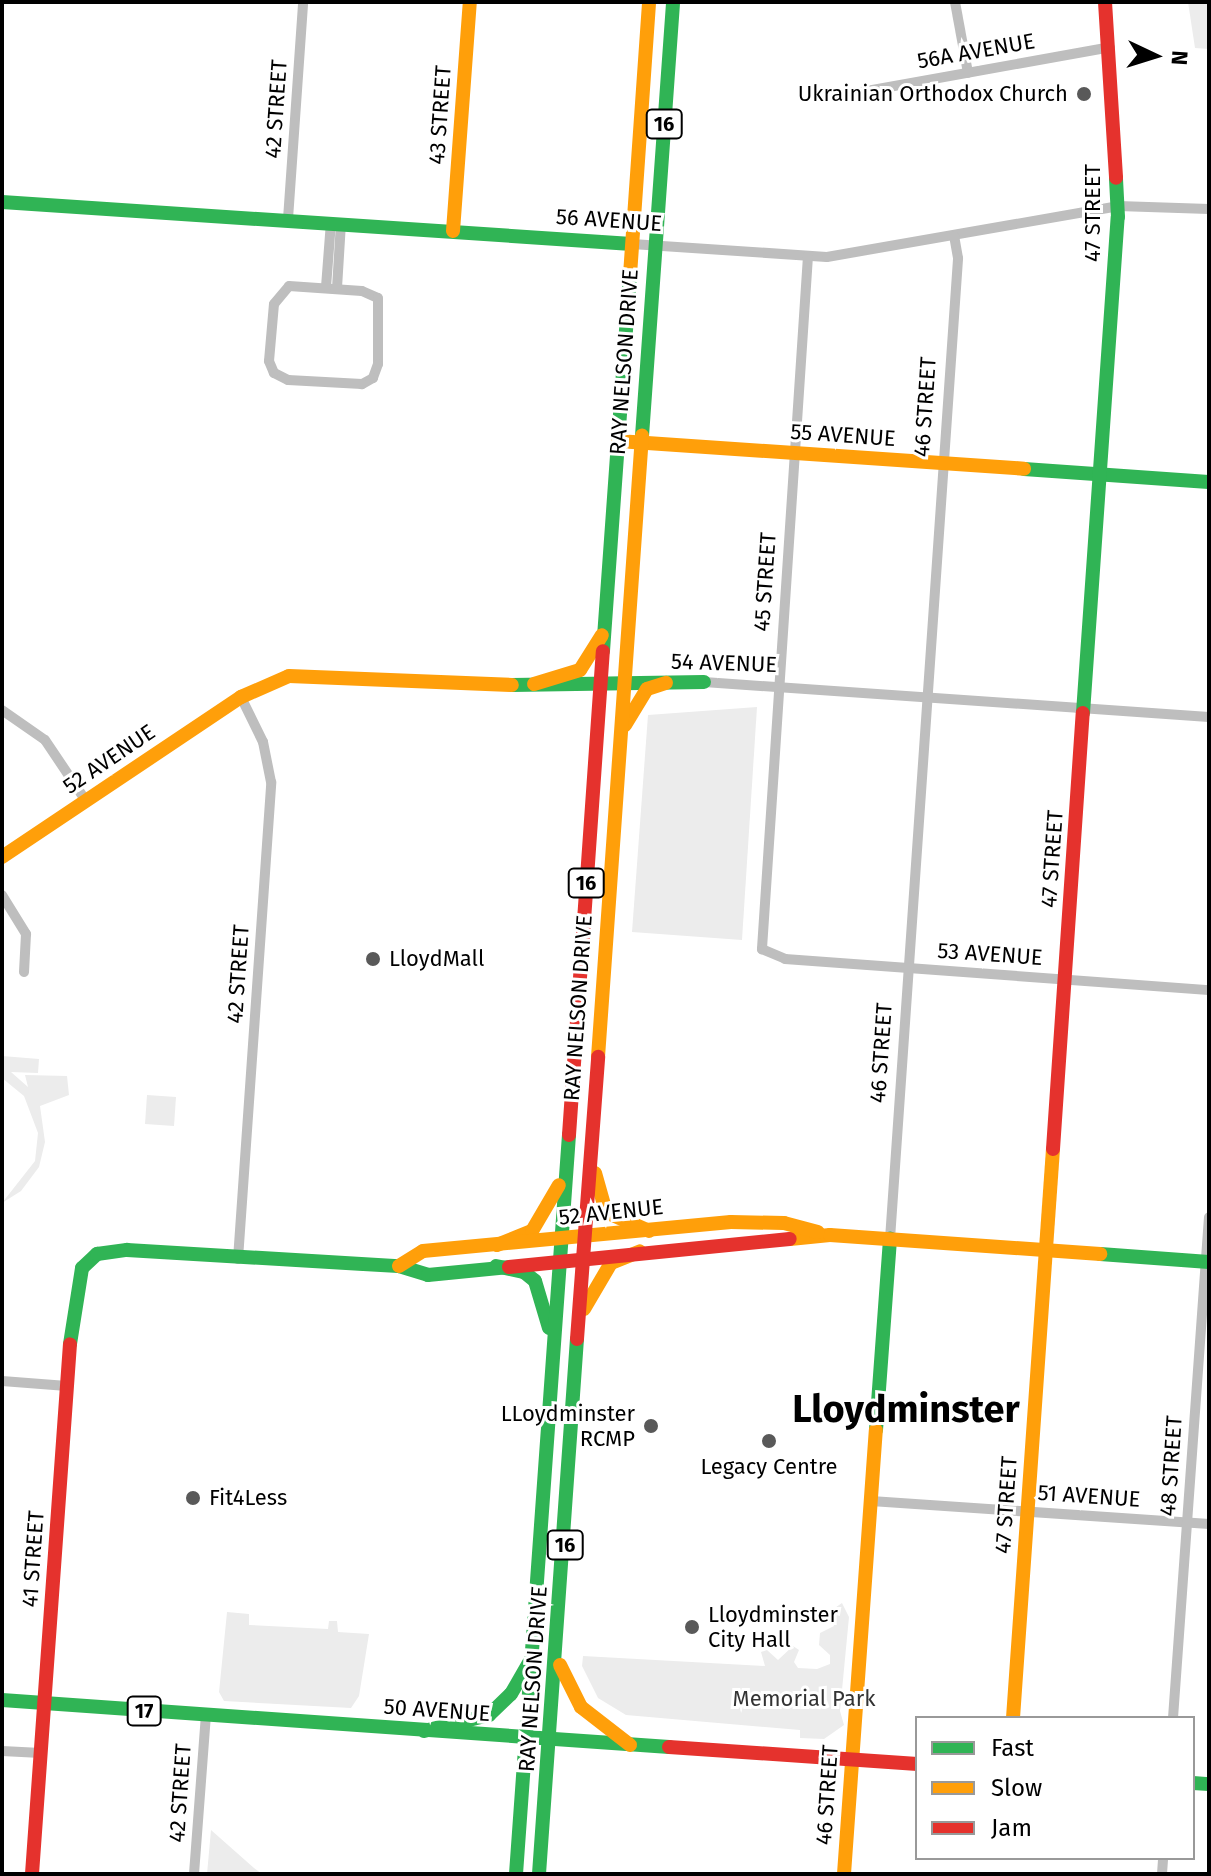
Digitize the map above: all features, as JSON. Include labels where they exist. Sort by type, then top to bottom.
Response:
[{"type":"main road","name":"43 STREET","points":[[453,231],[470,2]]},
{"type":"main road","name":"RAY NELSON DRIVE","points":[[516,1874],[649,2]]},
{"type":"main road","name":"RAY NELSON DRIVE","points":[[539,1874],[557,1658],[577,1326],[673,2]]},
{"type":"main road","name":"47 STREET","points":[[1013,1716],[1118,206],[1105,2]]},
{"type":"main road","name":"56 AVENUE","points":[[2,202],[632,244]]},
{"type":"main road","name":"55 AVENUE","points":[[618,441],[1209,482]]},
{"type":"main road","points":[[534,684],[580,670],[605,629]]},
{"type":"main road","name":"54 AVENUE","points":[[241,697],[274,680],[308,673],[534,684],[704,682]]},
{"type":"main road","points":[[621,731],[647,689],[666,683]]},
{"type":"main road","name":"52 AVENUE","points":[[2,857],[241,697]]},
{"type":"main road","points":[[562,1056],[572,1083]]},
{"type":"main road","points":[[591,1142],[606,1212],[622,1224],[649,1231]]},
{"type":"main road","points":[[497,1245],[523,1236],[543,1219],[568,1155]]},
{"type":"main road","name":"52 AVENUE","points":[[399,1266],[423,1251],[750,1221],[830,1235],[1207,1262]]},
{"type":"main road","name":"52 AVENUE","points":[[97,1254],[127,1250],[238,1259],[399,1266],[428,1275],[640,1251],[830,1235]]},
{"type":"main road","name":"46 STREET","points":[[844,1874],[890,1239]]},
{"type":"main road","points":[[577,1326],[601,1275],[619,1257],[640,1251]]},
{"type":"main road","name":"41 STREET","points":[[32,1874],[77,1281],[97,1254]]},
{"type":"main road","points":[[496,1266],[524,1272],[535,1281],[553,1354]]},
{"type":"main road","points":[[424,1731],[472,1723],[494,1712],[533,1657]]},
{"type":"main road","points":[[557,1658],[581,1707],[630,1745]]},
{"type":"main road","name":"50 AVENUE","points":[[2,1700],[551,1741],[915,1764]]},
{"type":"street","name":"42 STREET","points":[[288,219],[303,2]]},
{"type":"street","points":[[955,2],[968,73]]},
{"type":"street","name":"56A AVENUE","points":[[850,94],[1110,47]]},
{"type":"street","name":"56 AVENUE","points":[[632,244],[842,256],[1118,206],[1209,209]]},
{"type":"street","points":[[332,288],[336,223]]},
{"type":"street","name":"46 STREET","points":[[890,1239],[958,258],[954,236]]},
{"type":"street","name":"45 STREET","points":[[768,955],[759,938],[808,256]]},
{"type":"street","points":[[289,286],[332,288],[372,294],[381,303],[373,378],[362,384],[280,377],[269,361],[276,295],[289,286]]},
{"type":"street","name":"54 AVENUE","points":[[704,682],[1209,717]]},
{"type":"street","name":"42 STREET","points":[[238,1259],[271,782],[263,742],[241,697]]},
{"type":"street","points":[[2,710],[45,740],[86,801]]},
{"type":"street","points":[[2,895],[26,934],[24,972]]},
{"type":"street","name":"53 AVENUE","points":[[768,955],[1209,990]]},
{"type":"street","name":"48 STREET","points":[[1173,1716],[1209,1217]]},
{"type":"street","points":[[2,1381],[67,1386]]},
{"type":"street","name":"51 AVENUE","points":[[871,1501],[1209,1524]]},
{"type":"street","name":"42 STREET","points":[[194,1874],[206,1715]]},
{"type":"street","points":[[2,1751],[41,1753]]},
{"type":"green space","points":[[1188,2],[1209,2],[1209,49],[1195,48]]},
{"type":"green space","points":[[757,707],[742,940],[632,932],[648,715]]},
{"type":"green space","points":[[2,1056],[39,1059],[38,1073],[11,1072],[28,1087],[25,1075],[67,1076],[69,1095],[40,1106],[45,1142],[39,1167],[21,1191],[2,1203],[35,1161],[38,1133],[24,1096],[2,1078]]},
{"type":"green space","points":[[147,1095],[176,1097],[174,1126],[145,1124]]},
{"type":"green space","name":"Memorial Park","points":[[842,1603],[849,1617],[840,1711],[844,1725],[824,1739],[800,1738],[800,1730],[626,1715],[598,1698],[582,1666],[583,1656],[765,1666],[761,1652],[767,1650],[778,1660],[793,1646],[799,1650],[794,1662],[798,1668],[817,1669],[830,1664],[830,1655],[819,1645],[820,1633],[834,1626],[829,1612]]},
{"type":"green space","points":[[227,1612],[249,1614],[249,1625],[328,1629],[329,1621],[337,1621],[338,1632],[369,1634],[359,1696],[351,1708],[224,1701],[219,1692]]},
{"type":"green space","points":[[211,1830],[254,1868],[262,1874],[207,1874]]},
{"type":"traffic: fast","points":[[642,436],[673,2]]},
{"type":"traffic: fast","points":[[1083,713],[1118,217],[1116,178]]},
{"type":"traffic: fast","points":[[2,202],[632,244]]},
{"type":"traffic: fast","points":[[603,651],[630,275]]},
{"type":"traffic: fast","points":[[1024,469],[1209,482]]},
{"type":"traffic: fast","points":[[512,685],[704,682]]},
{"type":"traffic: fast","points":[[516,1874],[569,1135]]},
{"type":"traffic: fast","points":[[876,1430],[890,1239]]},
{"type":"traffic: fast","points":[[70,1344],[82,1268],[97,1254],[127,1250],[399,1266],[428,1275],[509,1267]]},
{"type":"traffic: fast","points":[[1100,1254],[1209,1262]]},
{"type":"traffic: fast","points":[[496,1266],[524,1272],[535,1281],[549,1328]]},
{"type":"traffic: fast","points":[[539,1874],[577,1339]]},
{"type":"traffic: fast","points":[[424,1731],[489,1715],[511,1694],[529,1663]]},
{"type":"traffic: fast","points":[[2,1700],[669,1747]]},
{"type":"traffic: fast","points":[[1195,1783],[1209,1784]]},
{"type":"traffic: slow","points":[[453,231],[470,2]]},
{"type":"traffic: slow","points":[[630,275],[649,2]]},
{"type":"traffic: slow","points":[[598,1057],[642,436]]},
{"type":"traffic: slow","points":[[618,441],[1024,469]]},
{"type":"traffic: slow","points":[[534,684],[580,670],[602,635]]},
{"type":"traffic: slow","points":[[2,857],[241,697],[289,676],[512,685]]},
{"type":"traffic: slow","points":[[625,725],[647,689],[666,683]]},
{"type":"traffic: slow","points":[[1013,1716],[1053,1149]]},
{"type":"traffic: slow","points":[[595,1173],[606,1212],[649,1231]]},
{"type":"traffic: slow","points":[[497,1245],[532,1231],[559,1185]]},
{"type":"traffic: slow","points":[[399,1266],[423,1251],[731,1222],[784,1223],[818,1232]]},
{"type":"traffic: slow","points":[[790,1239],[830,1235],[1100,1254]]},
{"type":"traffic: slow","points":[[584,1309],[611,1263],[640,1251]]},
{"type":"traffic: slow","points":[[844,1874],[876,1430]]},
{"type":"traffic: slow","points":[[560,1665],[581,1707],[630,1745]]},
{"type":"traffic: jam","points":[[1105,2],[1116,178]]},
{"type":"traffic: jam","points":[[569,1135],[603,651]]},
{"type":"traffic: jam","points":[[1053,1149],[1083,713]]},
{"type":"traffic: jam","points":[[577,1339],[598,1057]]},
{"type":"traffic: jam","points":[[509,1267],[790,1239]]},
{"type":"traffic: jam","points":[[32,1874],[70,1344]]},
{"type":"traffic: jam","points":[[669,1747],[915,1764]]},
{"type":"place","name":"Ukrainian Orthodox Church","points":[[1084,94]]},
{"type":"place","name":"LloydMall","points":[[373,959]]},
{"type":"place","name":"LLoydminster RCMP","points":[[651,1426]]},
{"type":"place","name":"Legacy Centre","points":[[769,1441]]},
{"type":"place","name":"Fit4Less","points":[[193,1498]]},
{"type":"place","name":"Lloydminster City Hall","points":[[692,1627]]},
{"type":"district","name":"Lloydminster","points":[[906,1410]]}]
